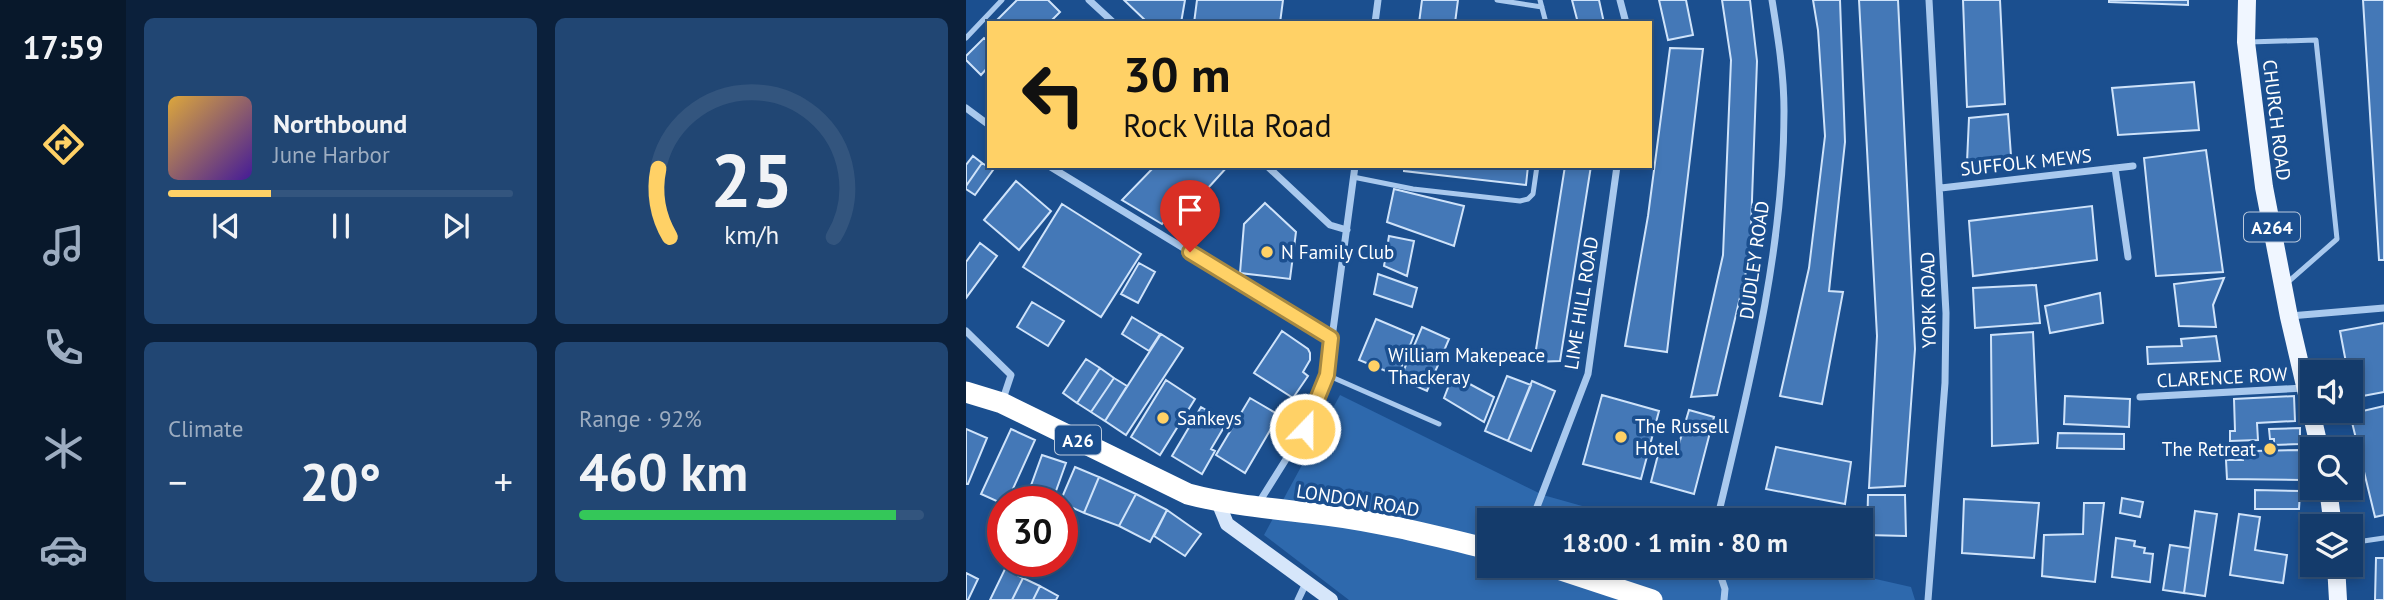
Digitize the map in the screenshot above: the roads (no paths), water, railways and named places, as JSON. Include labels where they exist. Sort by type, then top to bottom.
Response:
[{"type":"highway","name":"A26","points":[[966,392],[1002,403],[1188,494],[1218,502]]},
{"type":"highway","name":"LONDON ROAD","points":[[1218,502],[1375,523],[1477,546]]},
{"type":"highway","points":[[1585,578],[1652,600]]},
{"type":"main road","name":"CHURCH ROAD","points":[[2247,0],[2246,42],[2264,187],[2300,366]]},
{"type":"main road","points":[[2337,577],[2338,600]]},
{"type":"street","points":[[1089,0],[1112,21]]},
{"type":"street","points":[[1375,21],[1378,0]]},
{"type":"street","points":[[1620,0],[1625,21]]},
{"type":"street","name":"DUDLEY ROAD","points":[[1720,508],[1755,363],[1773,249],[1782,164],[1784,110],[1781,55],[1772,0]]},
{"type":"street","name":"YORK ROAD","points":[[1928,600],[1945,383],[1946,313],[1929,0]]},
{"type":"street","points":[[966,108],[987,123]]},
{"type":"street","name":"SUFFOLK MEWS","points":[[1941,188],[2133,166]]},
{"type":"street","points":[[1052,168],[1331,338]]},
{"type":"street","points":[[1269,168],[1330,225],[1346,230]]},
{"type":"street","points":[[1256,507],[1305,429],[1327,375],[1355,168]]},
{"type":"street","name":"LIME HILL ROAD","points":[[1537,508],[1588,374],[1617,168]]},
{"type":"street","name":"SUFFOLK MEWS","points":[[2115,168],[2128,257]]},
{"type":"street","points":[[2289,317],[2384,308]]},
{"type":"street","points":[[966,331],[1011,375],[1002,403]]},
{"type":"street","name":"CLARENCE ROW","points":[[2140,397],[2300,388]]},
{"type":"street","points":[[1218,502],[1227,524],[1331,600]]},
{"type":"street","points":[[1721,578],[1724,600]]},
{"type":"street","points":[[1298,600],[1306,583]]},
{"type":"lane","points":[[966,38],[1002,0]]},
{"type":"lane","points":[[1497,0],[1541,3],[1546,21]]},
{"type":"lane","points":[[2246,42],[2316,40],[2337,239],[2283,286]]},
{"type":"lane","points":[[1353,177],[1413,189],[1520,201],[1533,194],[1537,168]]},
{"type":"lane","points":[[1327,375],[1439,424]]},
{"type":"lane","points":[[2363,541],[2384,538]]},
{"type":"place","name":"N Family Club","points":[[1267,252]]},
{"type":"place","name":"William Makepeace Thackeray","points":[[1374,366]]},
{"type":"place","name":"Sankeys","points":[[1163,418]]},
{"type":"place","name":"The Russell Hotel","points":[[1621,437]]},
{"type":"place","name":"The Retreat","points":[[2270,449]]}]
